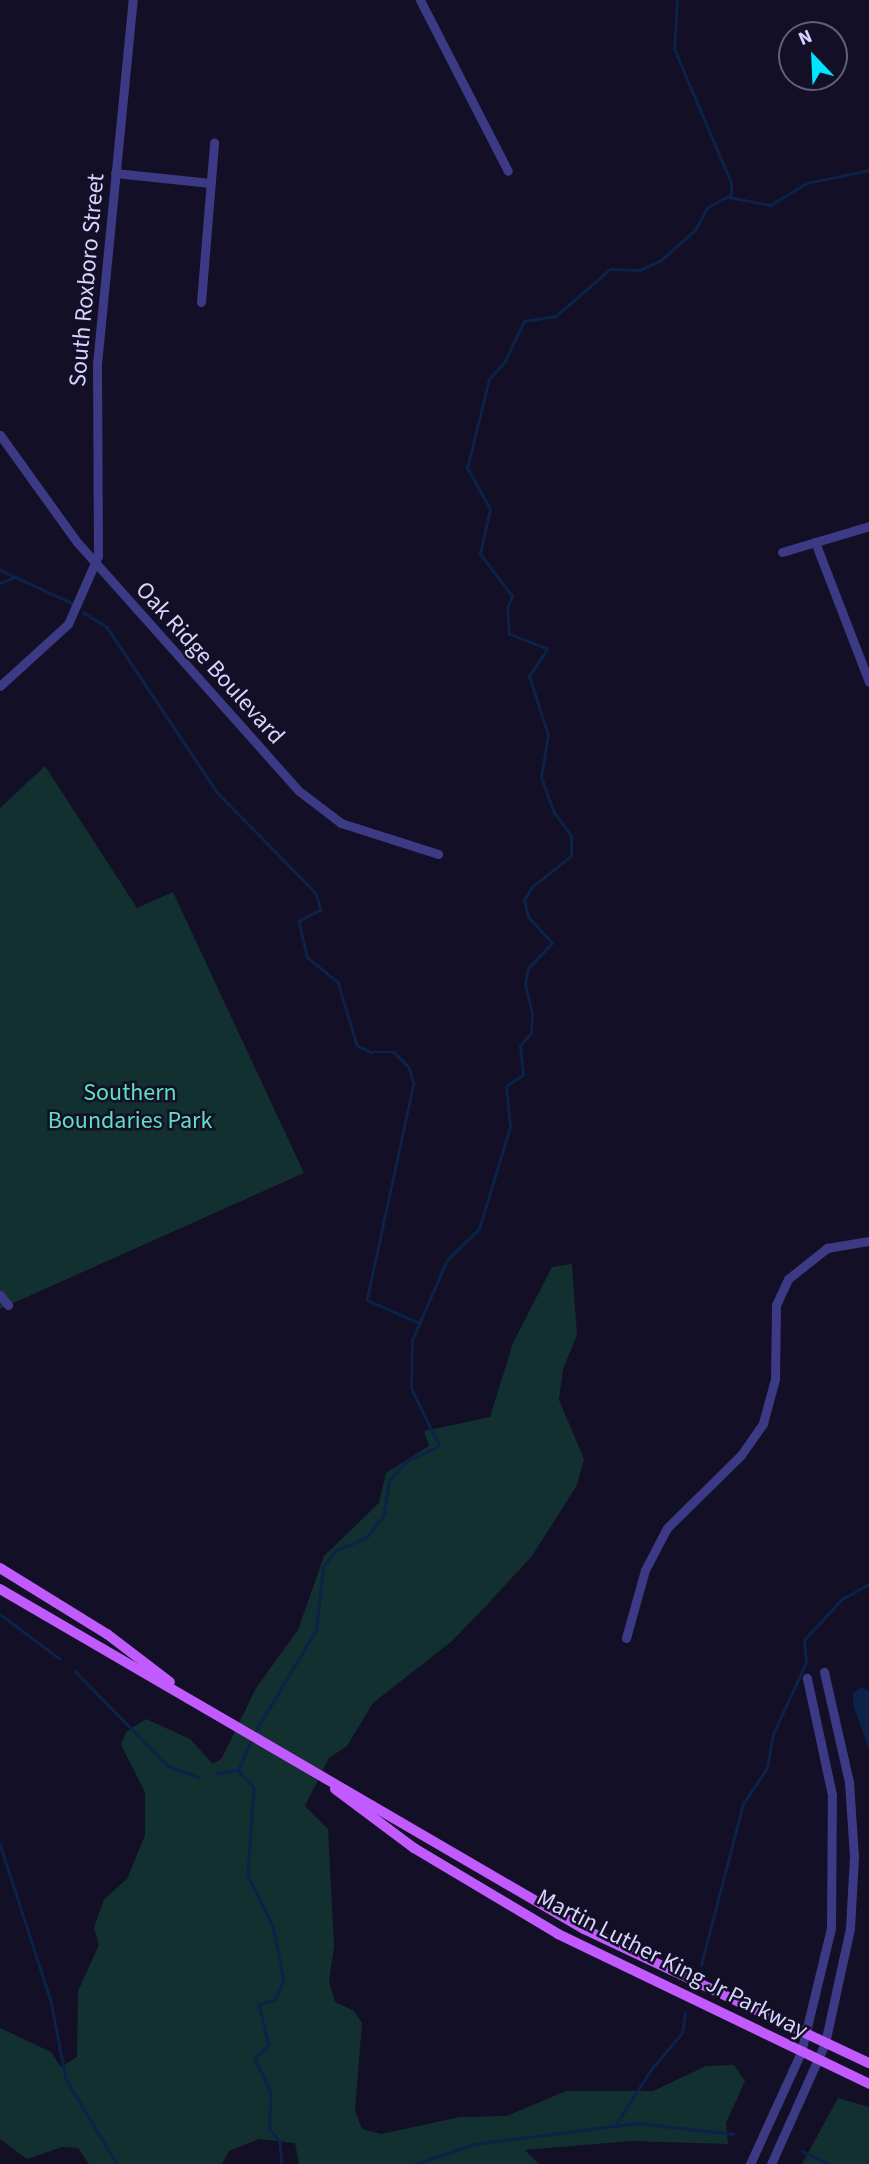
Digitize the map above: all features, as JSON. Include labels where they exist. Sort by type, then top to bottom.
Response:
[{"type":"main road","name":"Martin Luther King Jr Parkway","points":[[0,1568],[107,1634],[178,1689],[322,1778],[584,1929],[806,2036],[869,2063]]},
{"type":"main road","name":"Martin Luther King Jr Parkway","points":[[0,1589],[146,1676],[178,1689]]},
{"type":"main road","name":"Martin Luther King Jr Parkway","points":[[322,1778],[414,1848],[558,1934],[869,2084]]},
{"type":"street","name":"South Roxboro Street","points":[[0,686],[68,624],[96,564],[101,525],[95,389],[132,0]]},
{"type":"street","points":[[420,0],[508,172]]},
{"type":"street","points":[[201,302],[214,143]]},
{"type":"street","points":[[115,173],[210,183]]},
{"type":"street","name":"Oak Ridge Boulevard","points":[[0,435],[96,564],[320,810],[356,829],[438,854]]},
{"type":"street","points":[[782,552],[869,526]]},
{"type":"street","points":[[815,542],[869,682]]},
{"type":"street","points":[[626,1638],[645,1570],[667,1528],[741,1455],[763,1423],[775,1378],[776,1305],[788,1279],[827,1248],[869,1241]]},
{"type":"street","points":[[0,1295],[8,1306]]},
{"type":"street","points":[[771,2164],[819,2061],[845,1961],[854,1857],[849,1782],[824,1672]]},
{"type":"street","points":[[750,2164],[806,2036],[824,1974],[835,1881],[832,1795],[807,1678]]},
{"type":"green space","name":"Southern Boundaries Park","points":[[45,766],[137,908],[173,892],[304,1173],[0,1309],[0,808]]},
{"type":"green space","points":[[572,1264],[577,1335],[563,1369],[559,1400],[584,1459],[577,1485],[532,1556],[485,1607],[452,1641],[373,1703],[347,1746],[329,1758],[305,1806],[328,1829],[334,1946],[329,1982],[335,2002],[354,2011],[362,2023],[355,2111],[362,2129],[381,2134],[460,2117],[507,2116],[566,2091],[653,2091],[706,2066],[734,2065],[745,2081],[726,2123],[728,2144],[631,2141],[525,2150],[539,2164],[299,2164],[295,2143],[259,2139],[229,2151],[222,2164],[89,2164],[78,2148],[62,2147],[27,2159],[0,2139],[0,2028],[51,2052],[61,2067],[77,2057],[78,1991],[99,1945],[94,1928],[104,1899],[127,1879],[145,1835],[145,1792],[121,1745],[126,1732],[146,1719],[190,1739],[213,1764],[222,1758],[256,1688],[298,1630],[324,1556],[379,1503],[386,1473],[429,1446],[424,1431],[490,1417],[513,1343],[552,1267]]},
{"type":"green space","points":[[838,2098],[869,2107],[869,2164],[802,2164]]},
{"type":"water","points":[[862,1687],[869,1691],[869,1750],[853,1705],[853,1693]]},
{"type":"waterway","points":[[255,1732],[316,1630],[323,1567],[335,1551],[366,1538],[384,1515],[389,1480],[407,1461],[439,1446],[411,1388],[412,1340],[447,1260],[479,1229],[510,1127],[506,1086],[523,1075],[520,1045],[531,1033],[532,1014],[525,984],[528,968],[552,943],[528,917],[524,900],[532,887],[571,856],[571,836],[554,813],[541,778],[548,735],[529,676],[547,649],[509,634],[507,608],[512,596],[480,554],[490,509],[467,468],[489,379],[505,361],[524,321],[556,316],[610,269],[640,270],[661,260],[695,230],[708,207],[731,195],[731,183],[674,49],[677,0]]},
{"type":"waterway","points":[[729,197],[770,205],[807,183],[869,170]]},
{"type":"waterway","points":[[0,570],[72,603]]},
{"type":"waterway","points":[[0,583],[16,577]]},
{"type":"waterway","points":[[83,612],[107,627],[217,792],[316,893],[321,910],[299,921],[307,957],[338,982],[357,1045],[371,1052],[394,1052],[409,1067],[414,1083],[367,1300],[420,1323]]},
{"type":"waterway","points":[[701,1965],[743,1804],[767,1768],[773,1734],[806,1663],[804,1640],[842,1599],[869,1584]]},
{"type":"waterway","points":[[0,1614],[59,1658]]},
{"type":"waterway","points":[[75,1671],[168,1766],[199,1777]]},
{"type":"waterway","points":[[238,1770],[251,1741]]},
{"type":"waterway","points":[[238,1770],[254,1787],[248,1875],[273,1926],[284,1981],[275,2000],[259,2005],[269,2045],[255,2058],[271,2093],[270,2129],[280,2142],[282,2164]]},
{"type":"waterway","points":[[217,1773],[238,1770]]},
{"type":"waterway","points":[[0,1844],[51,2001],[66,2079],[117,2164]]},
{"type":"waterway","points":[[615,2126],[652,2068],[682,2033],[685,2014]]},
{"type":"waterway","points":[[415,2164],[475,2144],[637,2123],[733,2134]]},
{"type":"waterway","points":[[802,2151],[829,2164]]}]
